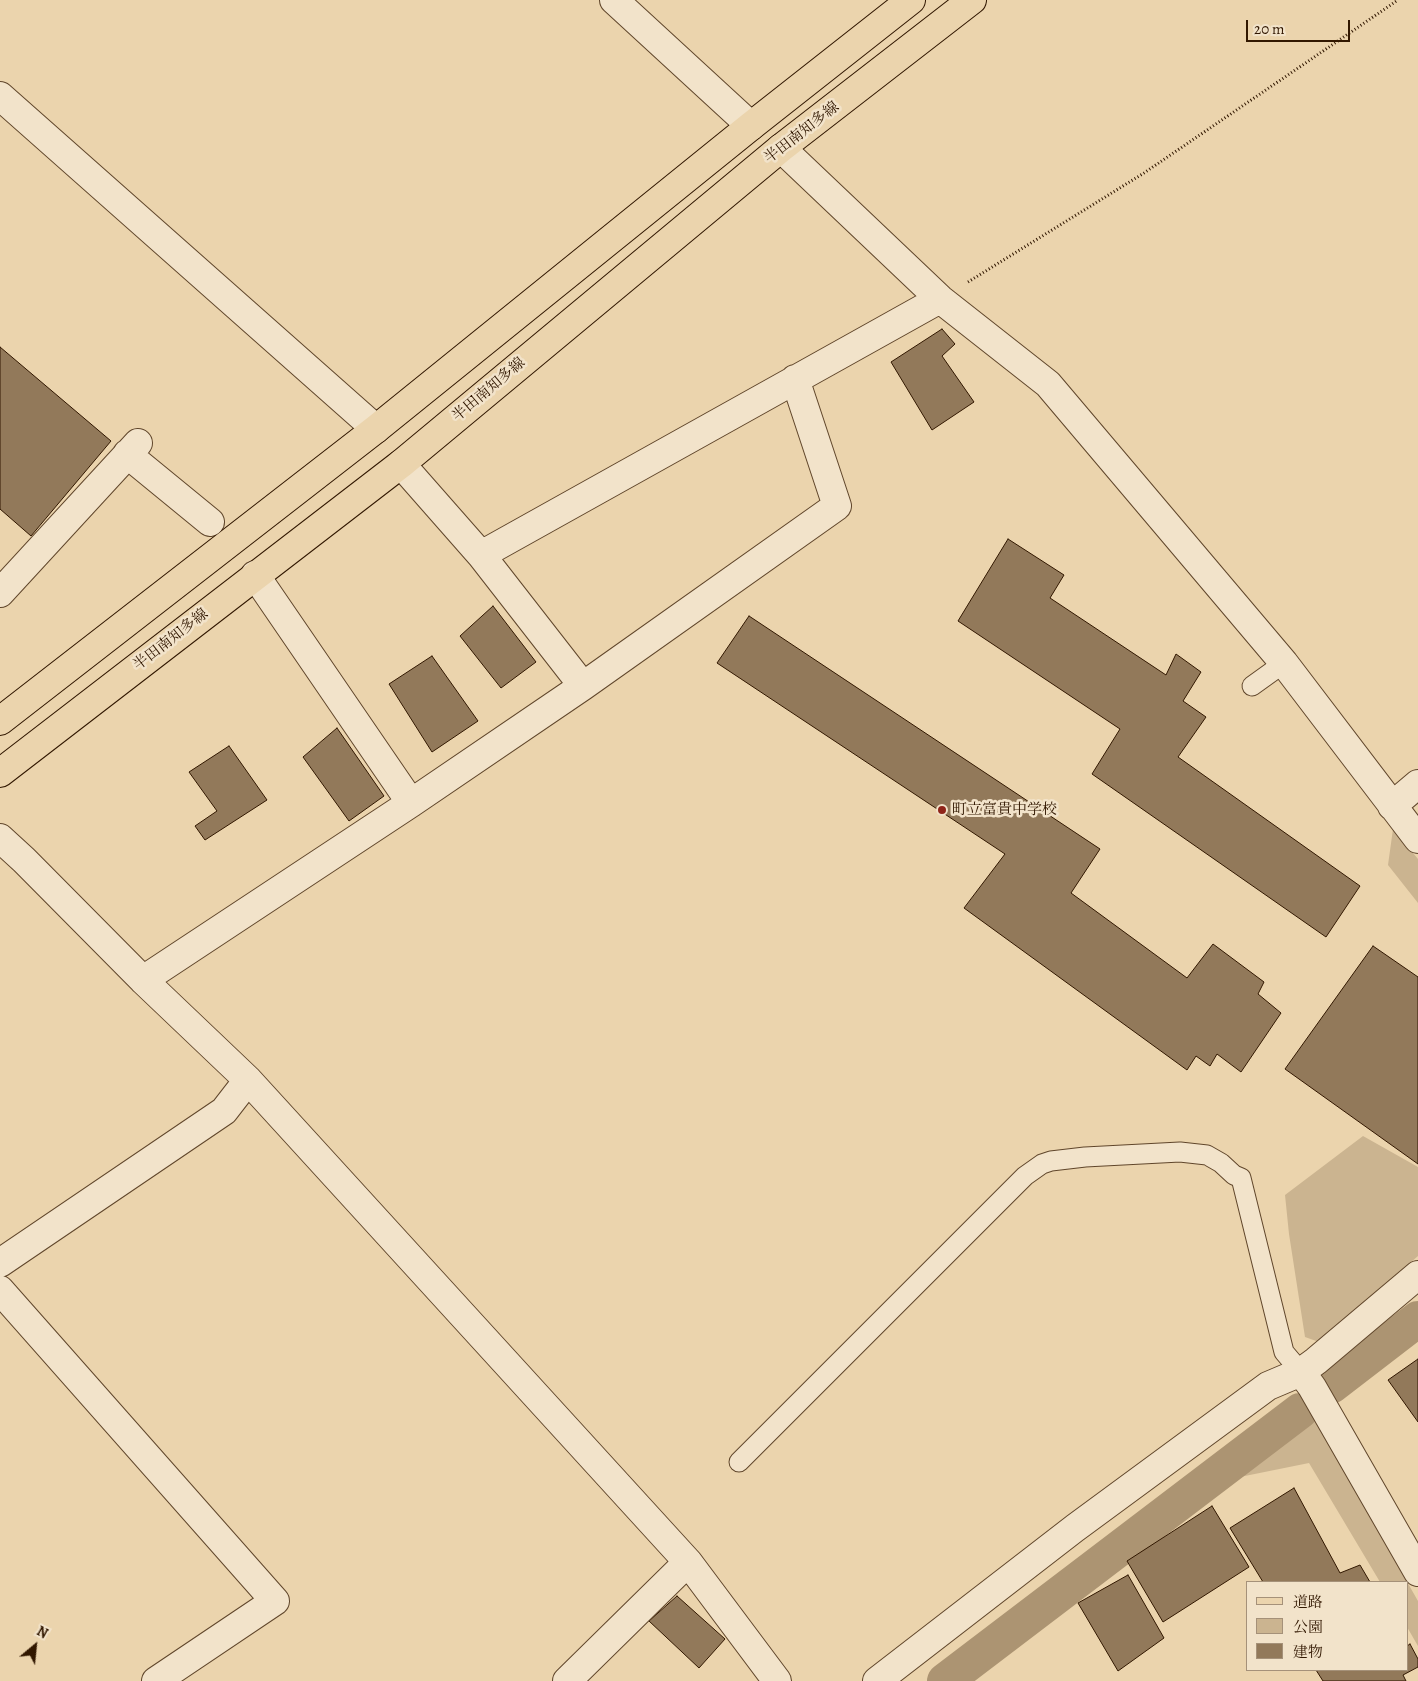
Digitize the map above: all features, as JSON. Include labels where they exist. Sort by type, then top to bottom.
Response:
[{"type":"main road","points":[[0,721],[376,429],[751,126],[911,0]]},
{"type":"main road","name":"半田南知多線","points":[[0,773],[401,464],[781,148],[972,0]]},
{"type":"street","points":[[614,0],[751,126]]},
{"type":"street","points":[[0,96],[376,429]]},
{"type":"street","points":[[781,148],[940,299],[1048,384],[1284,663],[1418,840]]},
{"type":"street","points":[[481,555],[940,299]]},
{"type":"street","points":[[142,980],[411,803],[583,686],[838,506],[795,379]]},
{"type":"street","points":[[0,593],[132,449],[210,522]]},
{"type":"street","points":[[401,464],[481,555],[583,686]]},
{"type":"street","points":[[255,575],[411,803]]},
{"type":"street","points":[[1392,806],[1418,784]]},
{"type":"street","points":[[0,838],[142,980],[248,1080],[688,1562],[777,1681]]},
{"type":"street","points":[[0,1263],[224,1111],[248,1080]]},
{"type":"street","points":[[877,1681],[1075,1528],[1252,1397],[1268,1386],[1301,1372],[1418,1274]]},
{"type":"street","points":[[0,1290],[275,1601],[156,1681]]},
{"type":"street","points":[[1301,1372],[1312,1387],[1418,1572]]},
{"type":"street","points":[[567,1681],[688,1562]]},
{"type":"lane","points":[[1252,686],[1284,663]]},
{"type":"lane","points":[[739,1462],[1025,1176],[1042,1164],[1052,1161],[1086,1156],[1180,1152],[1207,1155],[1241,1178],[1284,1352],[1301,1372]]},
{"type":"path","points":[[940,299],[1144,172],[1398,0]]},
{"type":"green space","points":[[1393,829],[1418,859],[1418,903],[1388,865]]},
{"type":"green space","points":[[1363,1136],[1418,1167],[1418,1256],[1319,1342],[1305,1337],[1285,1195]]},
{"type":"green space","points":[[1313,1417],[1407,1581],[1379,1581],[1309,1463],[1230,1479]]},
{"type":"green space","points":[[1408,1583],[1418,1601],[1418,1646],[1408,1629]]},
{"type":"building","points":[[942,329],[955,344],[942,356],[974,402],[932,430],[891,362]]},
{"type":"building","points":[[0,347],[111,441],[31,536],[0,509]]},
{"type":"building","points":[[1008,539],[1064,575],[1050,598],[1166,675],[1176,654],[1201,672],[1183,701],[1206,717],[1178,757],[1360,886],[1326,937],[1092,774],[1120,729],[958,621]]},
{"type":"building","points":[[493,606],[536,662],[501,688],[460,636]]},
{"type":"building","points":[[749,616],[1100,849],[1071,893],[1187,978],[1213,944],[1264,982],[1258,994],[1281,1013],[1241,1072],[1217,1054],[1210,1066],[1196,1056],[1187,1070],[964,908],[1005,854],[717,663]]},
{"type":"building","points":[[432,656],[478,721],[432,752],[389,684]]},
{"type":"building","points":[[337,728],[384,796],[349,821],[303,757]]},
{"type":"building","points":[[229,746],[267,800],[205,840],[195,826],[217,811],[189,772]]},
{"type":"building","points":[[1373,946],[1418,977],[1418,1164],[1285,1069]]},
{"type":"building","points":[[1418,1359],[1418,1422],[1388,1380]]},
{"type":"building","points":[[1294,1488],[1340,1573],[1360,1565],[1369,1581],[1262,1581],[1230,1528]]},
{"type":"building","points":[[1212,1506],[1249,1567],[1163,1622],[1127,1561]]},
{"type":"building","points":[[1128,1575],[1164,1638],[1118,1671],[1078,1603]]},
{"type":"building","points":[[677,1596],[725,1639],[699,1668],[649,1621]]},
{"type":"building","points":[[1410,1644],[1418,1659],[1418,1667],[1403,1675],[1406,1681],[1323,1681],[1317,1671],[1408,1671],[1408,1645]]},
{"type":"waterway","points":[[1331,1386],[1418,1319]]},
{"type":"waterway","points":[[945,1681],[1300,1411]]},
{"type":"place","name":"町立富貴中学校","points":[[942,810]]}]
